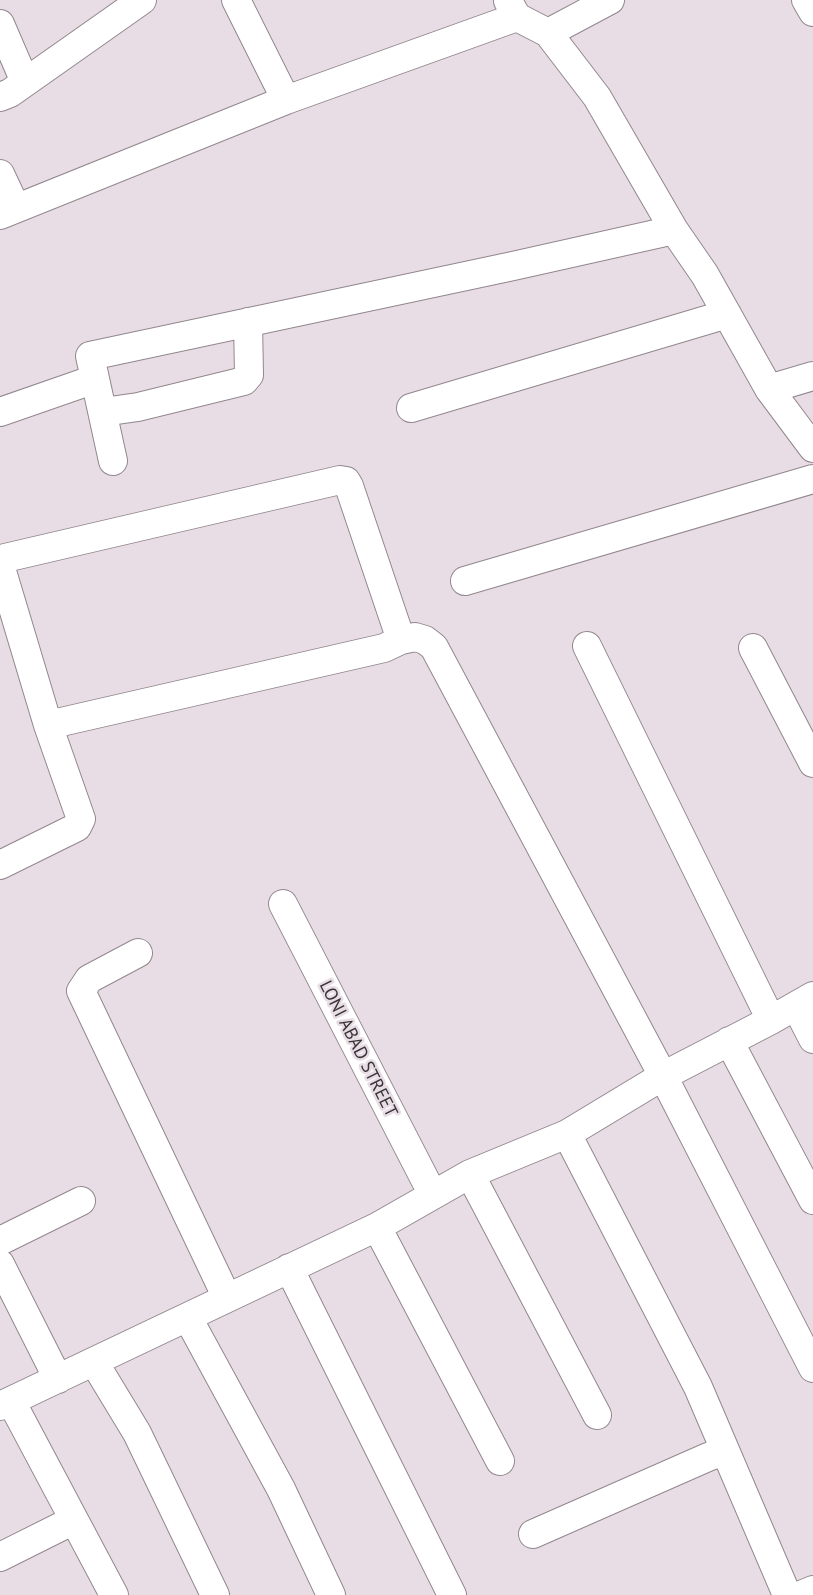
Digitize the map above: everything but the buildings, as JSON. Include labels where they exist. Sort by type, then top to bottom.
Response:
[{"type":"street","points":[[0,97],[10,93],[142,0]]},
{"type":"street","points":[[236,0],[286,100]]},
{"type":"street","points":[[548,33],[610,0]]},
{"type":"street","points":[[806,0],[813,12]]},
{"type":"street","points":[[0,174],[8,212],[512,9],[548,33],[597,97],[674,230],[705,276],[769,388],[813,448]]},
{"type":"street","points":[[0,24],[26,82]]},
{"type":"street","points":[[113,461],[90,356],[674,230]]},
{"type":"street","points":[[411,408],[727,314]]},
{"type":"street","points":[[103,412],[138,407],[244,382],[249,375],[248,322]]},
{"type":"street","points":[[769,388],[813,376]]},
{"type":"street","points":[[0,412],[95,379]]},
{"type":"street","points":[[465,581],[813,479]]},
{"type":"street","points":[[0,866],[80,824],[1,568],[1,563],[5,558],[340,480],[346,481],[402,640]]},
{"type":"street","points":[[48,725],[384,648],[402,640],[415,637],[425,640],[434,647],[663,1076],[813,1368]]},
{"type":"street","points":[[587,646],[771,1020]]},
{"type":"street","points":[[753,648],[813,763]]},
{"type":"street","name":"LONI ABAD STREET","points":[[283,904],[433,1195]]},
{"type":"street","points":[[138,953],[89,980],[81,991],[227,1298]]},
{"type":"street","points":[[114,1595],[74,1520],[6,1403],[377,1227],[470,1174],[567,1134],[663,1076],[804,1001],[813,1039]]},
{"type":"street","points":[[730,1041],[813,1200]]},
{"type":"street","points":[[567,1134],[698,1386],[724,1451],[787,1595]]},
{"type":"street","points":[[470,1174],[597,1416]]},
{"type":"street","points":[[0,1241],[81,1201]]},
{"type":"street","points":[[377,1227],[500,1461]]},
{"type":"street","points":[[0,1264],[58,1379]]},
{"type":"street","points":[[289,1268],[452,1595]]},
{"type":"street","points":[[188,1318],[281,1489],[331,1595]]},
{"type":"street","points":[[94,1362],[137,1433],[215,1595]]},
{"type":"street","points":[[533,1534],[724,1451]]},
{"type":"street","points":[[0,1557],[74,1520]]},
{"type":"street","points":[[801,1595],[813,1590]]}]
